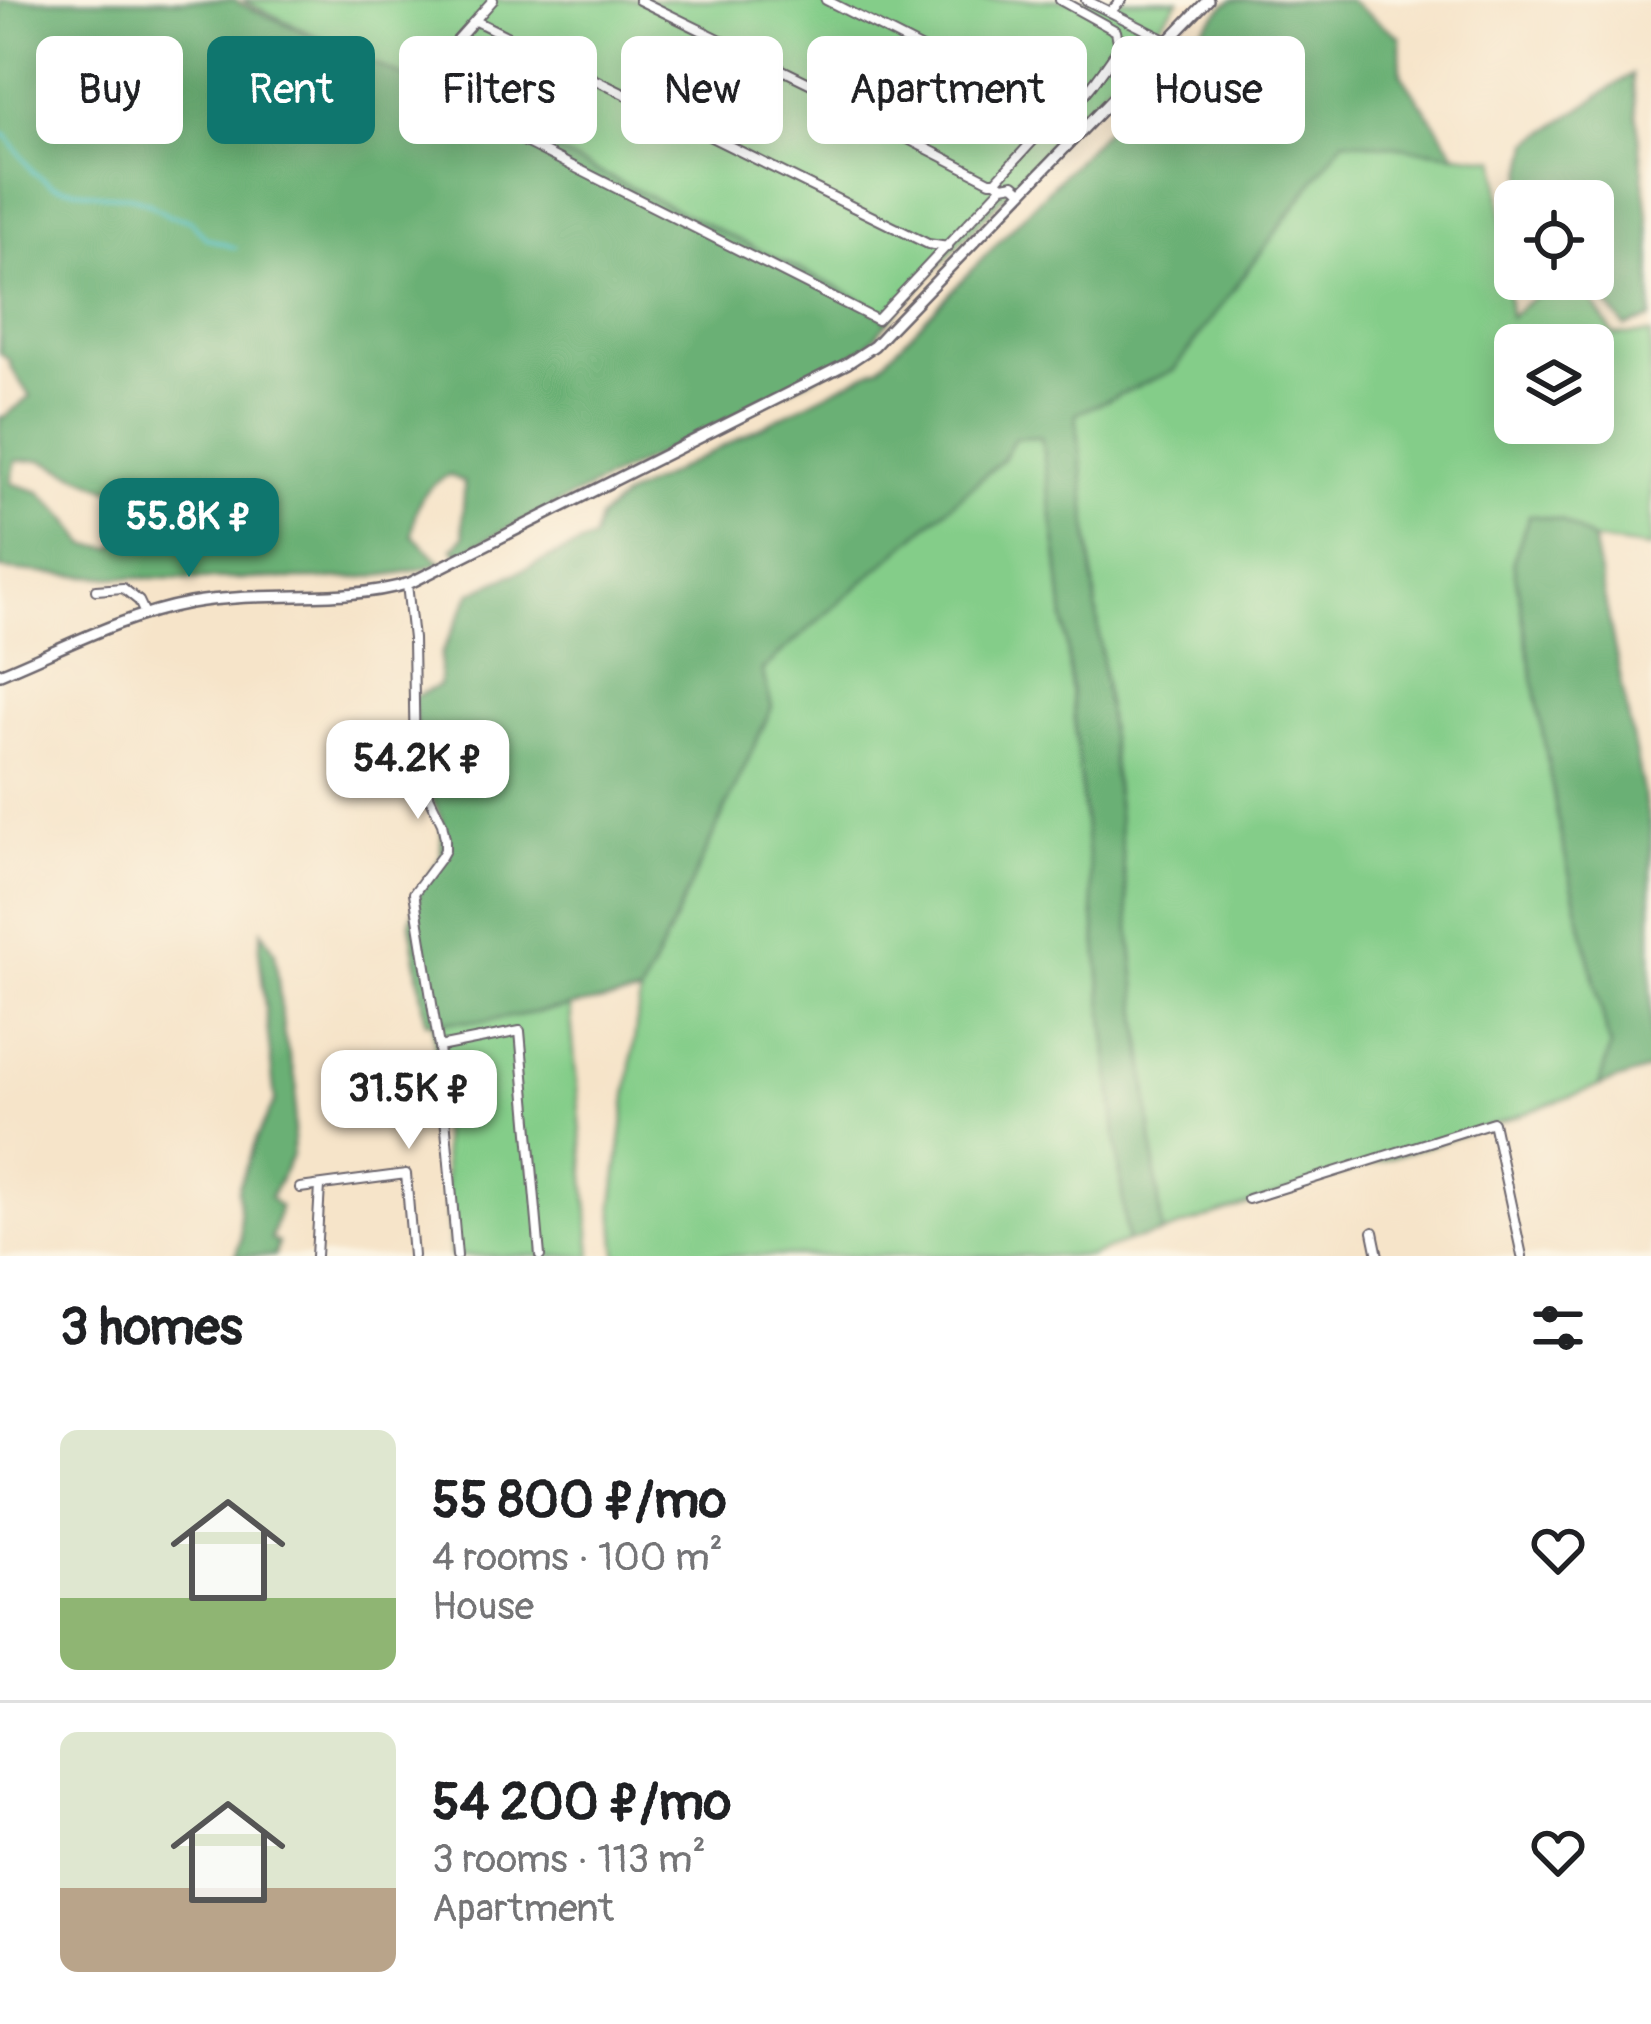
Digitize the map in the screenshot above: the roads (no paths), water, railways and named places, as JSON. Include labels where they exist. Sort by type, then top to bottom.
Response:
[{"type":"main road","points":[[1175,36],[1208,0]]},
{"type":"main road","points":[[0,674],[146,614],[194,602],[352,594],[407,584],[828,375],[874,346],[1111,101]]},
{"type":"street","points":[[639,0],[885,120],[908,139],[990,181],[1014,184],[1022,191]]},
{"type":"street","points":[[826,0],[897,36]]},
{"type":"street","points":[[1060,0],[1116,31],[1119,47],[1087,91]]},
{"type":"street","points":[[1086,0],[1157,36]]},
{"type":"street","points":[[1110,12],[1122,0]]},
{"type":"street","points":[[490,1],[424,76],[422,90],[877,320],[895,324]]},
{"type":"street","points":[[476,20],[928,244],[948,247]]},
{"type":"street","points":[[877,320],[948,247],[1032,144]]},
{"type":"street","points":[[407,584],[415,767],[445,838],[441,857],[414,892],[439,1047],[457,1256]]},
{"type":"street","points":[[96,590],[123,587],[140,601],[146,614]]},
{"type":"street","points":[[439,1047],[520,1031],[540,1256]]},
{"type":"street","points":[[1248,1199],[1493,1122],[1522,1256]]},
{"type":"street","points":[[300,1188],[406,1174],[412,1256]]},
{"type":"street","points":[[316,1256],[320,1186]]},
{"type":"street","points":[[1373,1232],[1378,1256]]},
{"type":"waterway","points":[[0,133],[33,172],[52,185],[130,196],[169,216],[190,220],[206,238],[236,248]]}]
